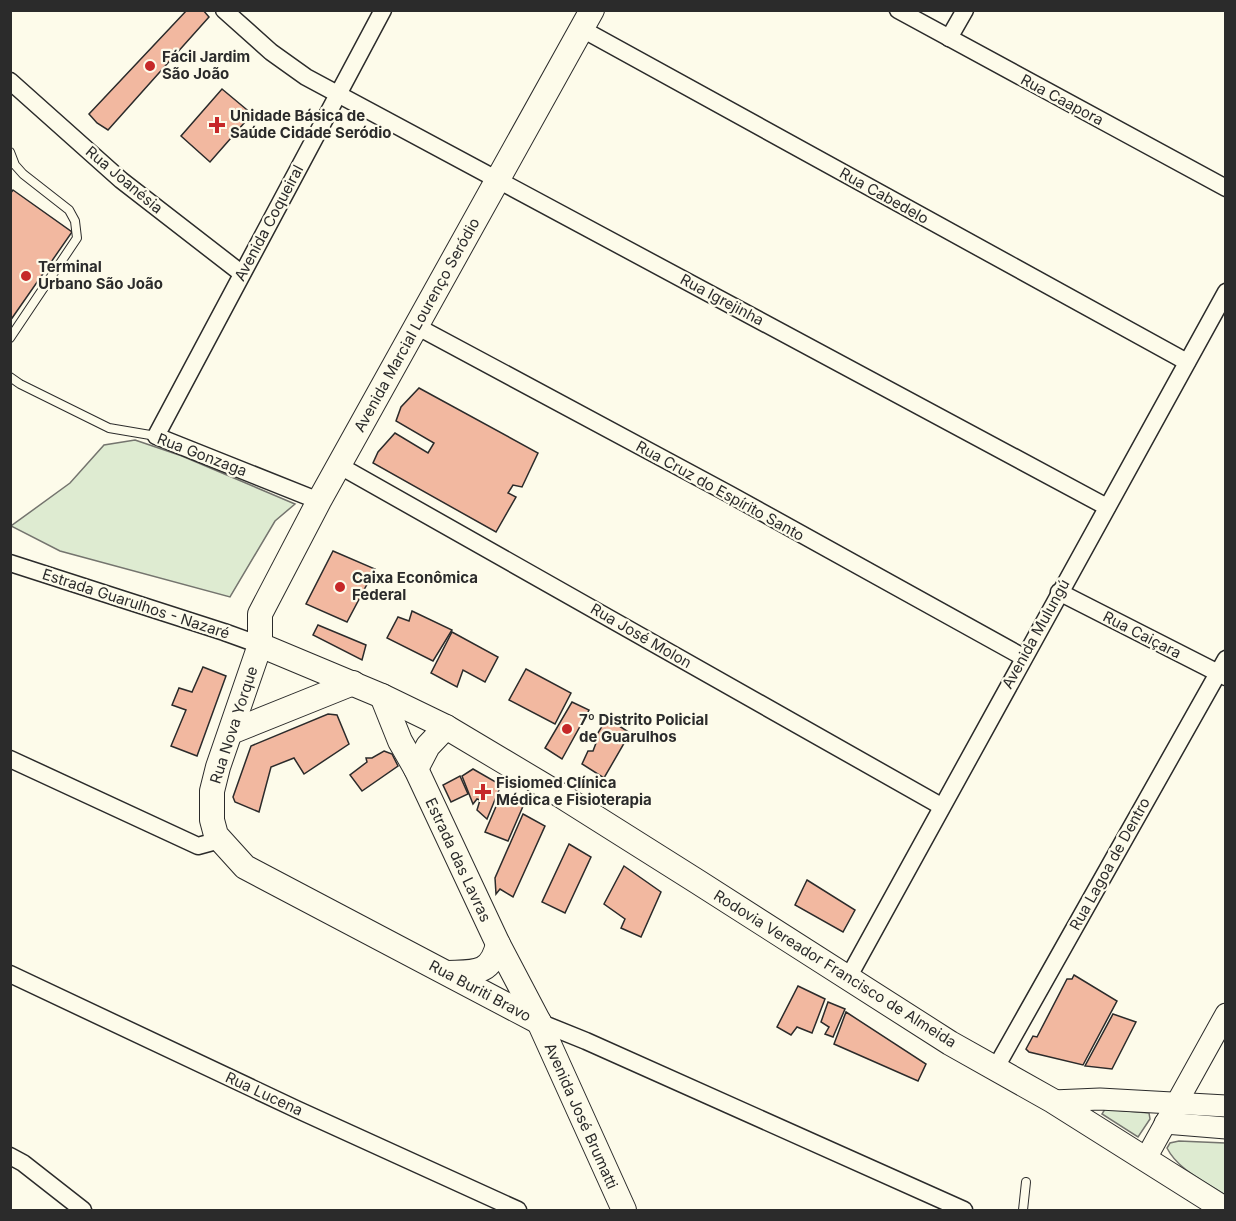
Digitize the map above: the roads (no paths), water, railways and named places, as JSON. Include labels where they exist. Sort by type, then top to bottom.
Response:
[{"type":"main road","name":"Avenida Marcial Lourenço Seródio","points":[[260,645],[260,614],[416,326],[587,20]]},
{"type":"main road","points":[[260,645],[382,696]]},
{"type":"main road","name":"Rua Nova Yorque","points":[[220,840],[212,820],[212,791],[260,645]]},
{"type":"main road","points":[[231,732],[353,683]]},
{"type":"main road","name":"Rodovia Vereador Francisco de Almeida","points":[[382,696],[446,727],[560,795],[848,978],[995,1069],[1053,1101],[1226,1209]]},
{"type":"main road","name":"Estrada das Lavras","points":[[382,696],[400,741],[416,769],[498,944],[539,1022]]},
{"type":"main road","points":[[416,769],[428,746],[446,727]]},
{"type":"main road","name":"Rua Buriti Bravo","points":[[220,840],[245,867],[539,1022]]},
{"type":"main road","points":[[448,973],[473,972],[483,969],[495,957],[498,944]]},
{"type":"main road","name":"Avenida José Brumatti","points":[[539,1022],[624,1210]]},
{"type":"street","name":"Avenida Coqueiral","points":[[156,436],[383,10]]},
{"type":"street","name":"Rua Caapora","points":[[898,10],[1226,188]]},
{"type":"street","points":[[949,38],[965,10]]},
{"type":"street","name":"Rua Igrejinha","points":[[229,12],[271,52],[306,77],[1107,507]]},
{"type":"street","name":"Rua Cabedelo","points":[[587,20],[1187,362]]},
{"type":"street","name":"Rua Joanésia","points":[[10,81],[121,180],[242,273]]},
{"type":"street","name":"Avenida Mulungú","points":[[848,978],[1226,292]]},
{"type":"street","name":"Rua Cruz do Espírito Santo","points":[[416,326],[1023,657]]},
{"type":"street","name":"Rua Gonzaga","points":[[156,436],[320,501]]},
{"type":"street","name":"Rua José Molon","points":[[340,466],[941,807]]},
{"type":"street","name":"Estrada Guarulhos - Nazaré","points":[[10,563],[260,645]]},
{"type":"street","name":"Rua Caiçara","points":[[1059,592],[1223,670]]},
{"type":"street","name":"Rua Lagoa de Dentro","points":[[995,1069],[1223,670]]},
{"type":"street","points":[[10,759],[198,846],[220,840]]},
{"type":"street","name":"Rua Lucena","points":[[10,974],[296,1109],[518,1210]]},
{"type":"street","points":[[1145,1160],[1226,1014]]},
{"type":"street","name":"Rua Buriti Bravo","points":[[539,1022],[608,1050],[964,1210]]},
{"type":"street","points":[[1053,1101],[1100,1099],[1226,1106]]},
{"type":"street","points":[[1165,1123],[1226,1128]]},
{"type":"street","points":[[10,1156],[23,1163],[83,1210]]},
{"type":"lane","points":[[10,152],[15,165],[23,174],[69,210],[75,221],[77,238],[10,338]]},
{"type":"lane","name":"Rua Gonzaga","points":[[10,377],[109,428],[156,436]]},
{"type":"lane","points":[[1023,1210],[1026,1182]]},
{"type":"place","name":"Fácil Jardim São João","points":[[150,66]]},
{"type":"place","name":"Unidade Básica de Saúde Cidade Seródio","points":[[217,125]]},
{"type":"place","name":"Terminal Urbano São João","points":[[26,276]]},
{"type":"place","name":"Caixa Econômica Federal","points":[[340,587]]},
{"type":"place","name":"7º Distrito Policial de Guarulhos","points":[[567,729]]},
{"type":"place","name":"Fisiomed Clínica Médica e Fisioterapia","points":[[483,792]]}]
